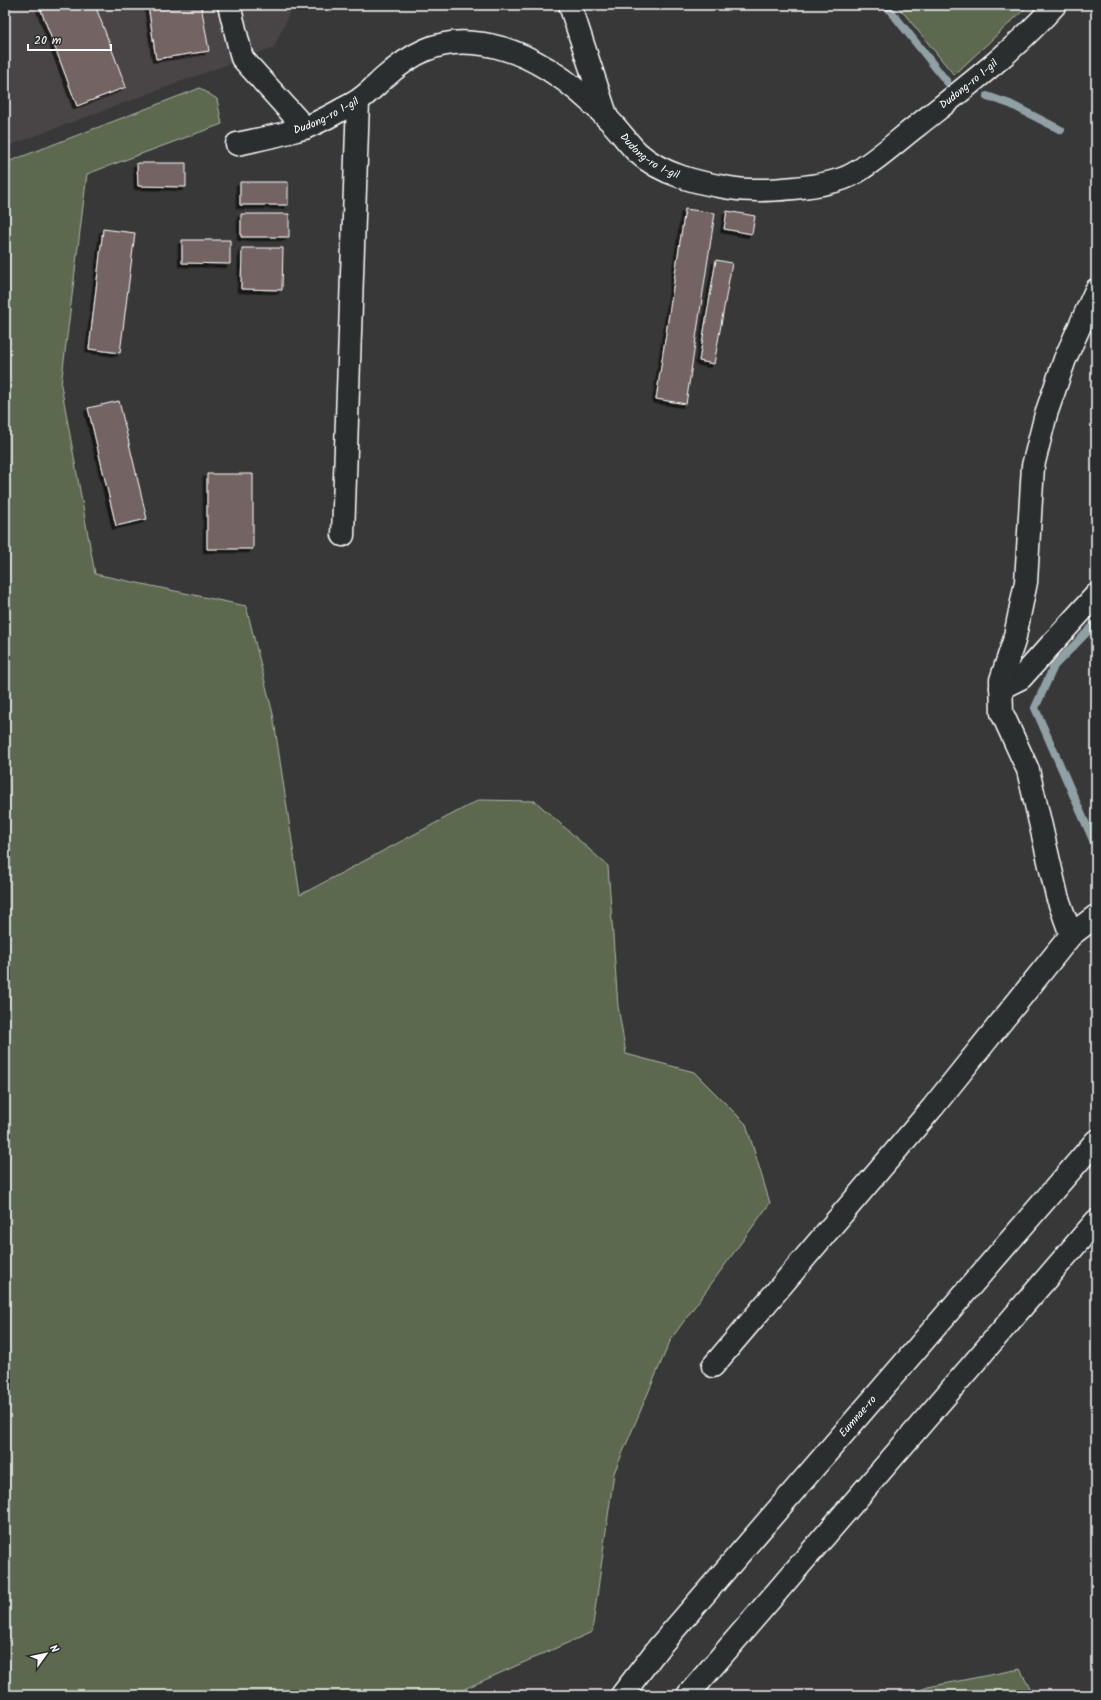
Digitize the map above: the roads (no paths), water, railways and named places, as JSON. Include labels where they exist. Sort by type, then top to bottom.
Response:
[{"type":"street","points":[[229,5],[242,58],[305,128]]},
{"type":"street","points":[[570,5],[608,119]]},
{"type":"street","name":"Dudong-ro 1-gil","points":[[238,144],[305,128],[358,101],[399,64],[423,50],[446,42],[475,42],[505,49],[530,59],[567,82],[608,119],[638,153],[667,172],[732,189],[795,188],[829,183],[852,175],[952,98],[995,64],[1030,33],[1055,5]]},
{"type":"street","points":[[343,535],[358,101]]},
{"type":"street","points":[[1071,935],[1057,896],[1028,770],[1002,713],[1001,680],[1014,641],[1026,582],[1033,466],[1046,414],[1065,359],[1096,290]]},
{"type":"street","points":[[1001,688],[1021,678],[1096,595]]},
{"type":"street","points":[[713,1366],[932,1107],[1071,935],[1096,916]]},
{"type":"street","name":"Eumnae-ro","points":[[622,1695],[664,1640],[1096,1141]]},
{"type":"street","points":[[688,1695],[1096,1221]]},
{"type":"waterway","points":[[886,5],[947,82]]},
{"type":"waterway","points":[[987,96],[1010,104],[1061,130]]},
{"type":"waterway","points":[[1096,623],[1054,666],[1035,708],[1096,847]]}]
